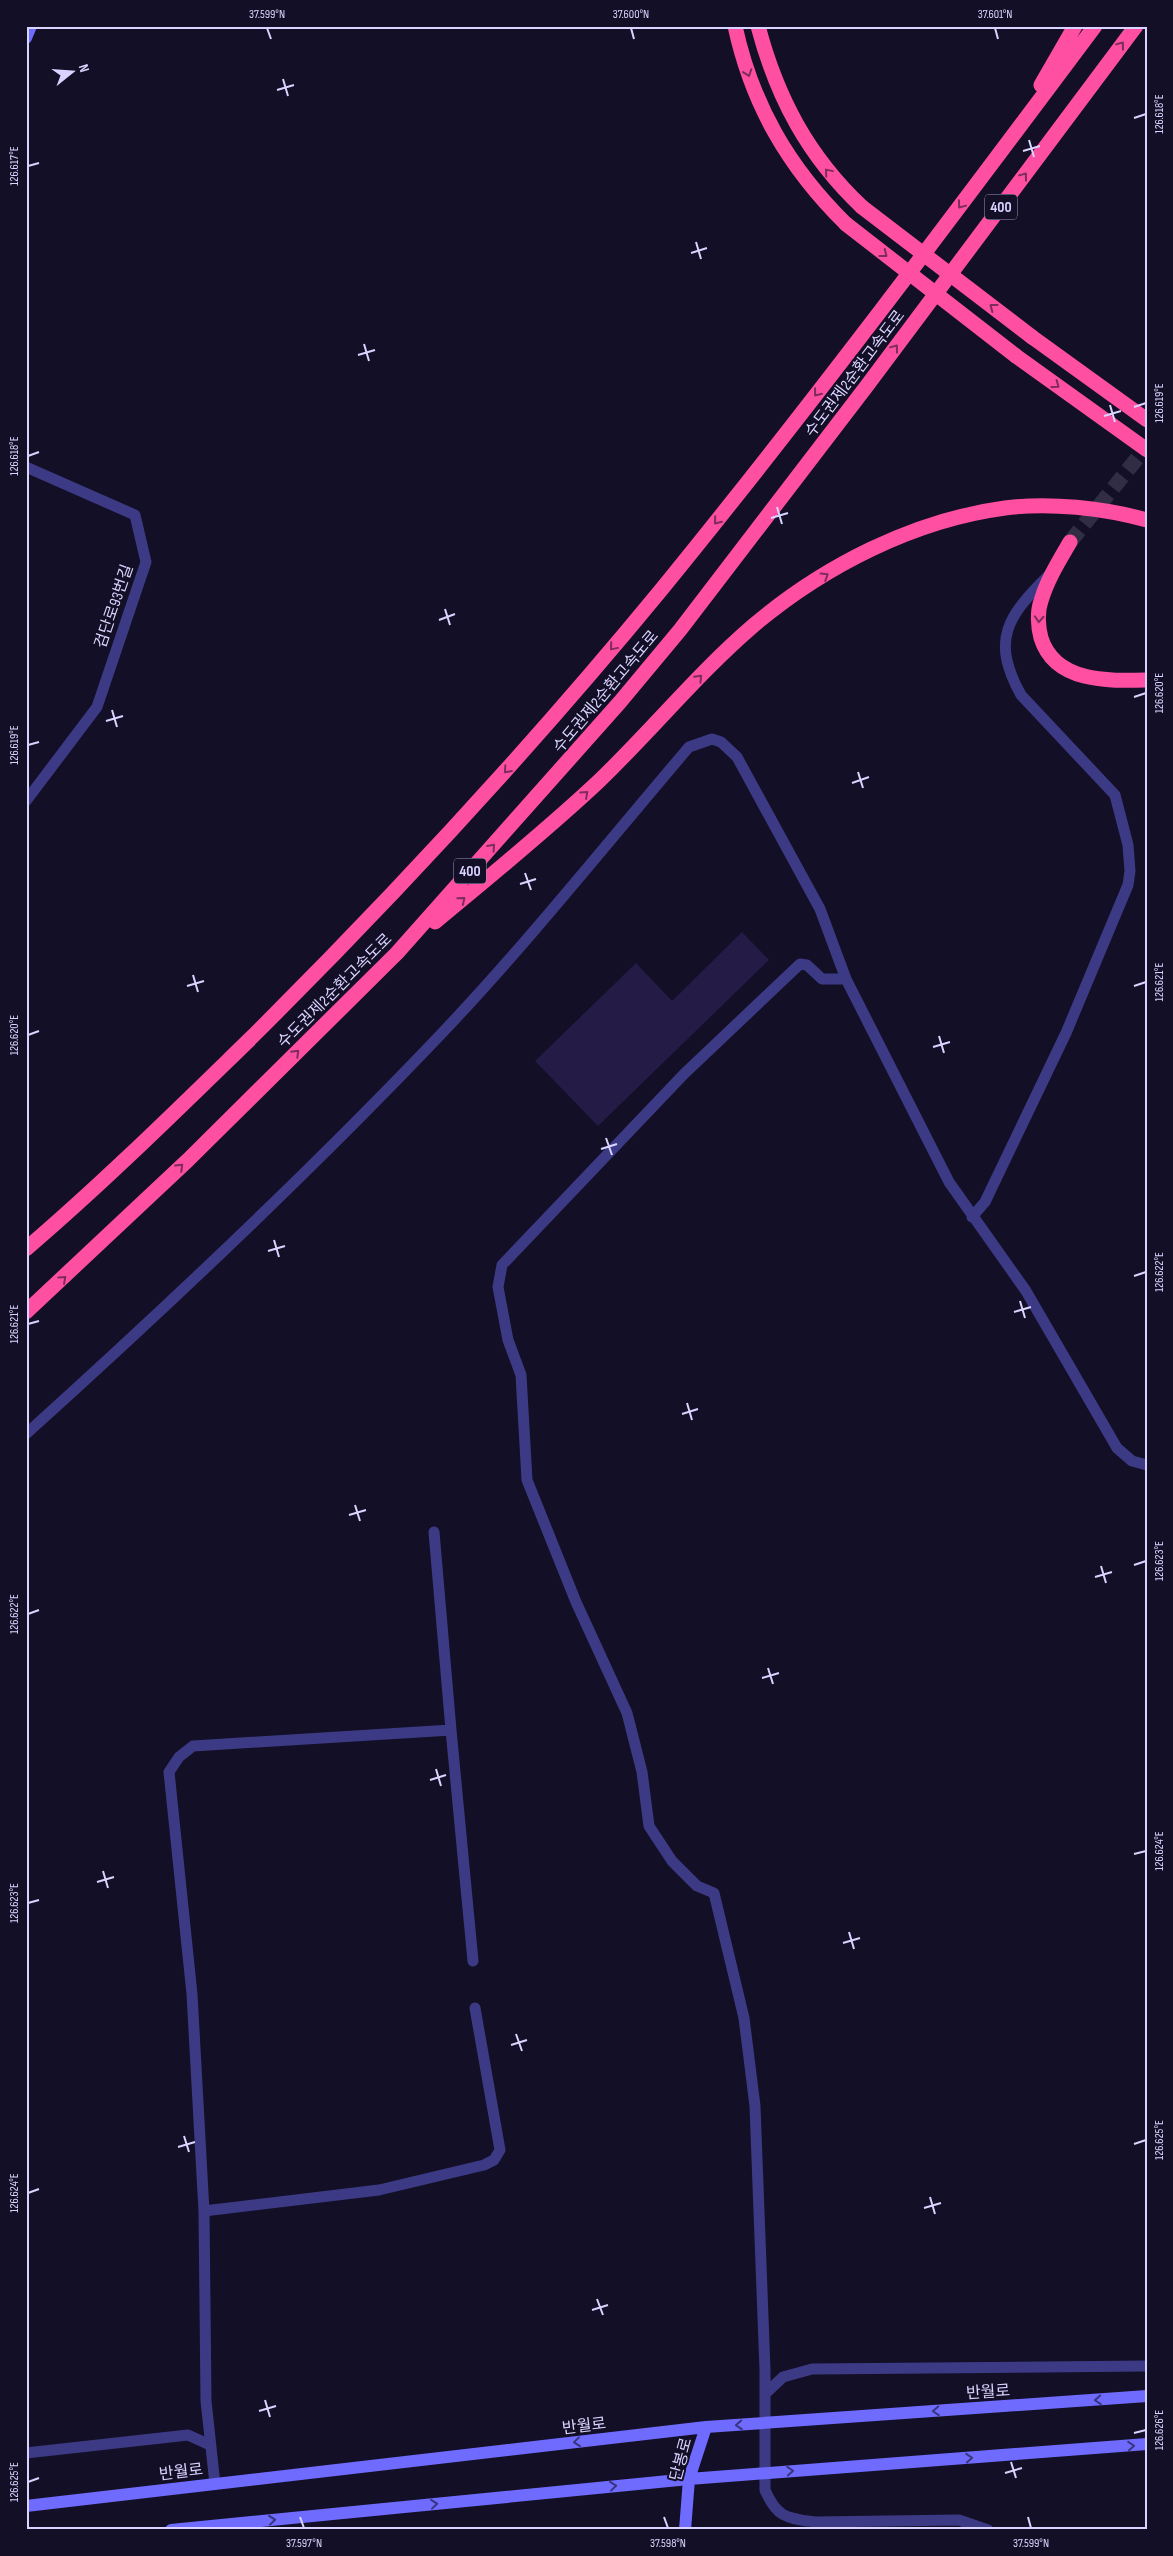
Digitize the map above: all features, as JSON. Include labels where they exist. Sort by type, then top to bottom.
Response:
[{"type":"highway","points":[[735,26],[748,75],[781,145],[817,196],[846,224],[1016,356],[1147,450]]},
{"type":"highway","points":[[758,26],[777,84],[800,130],[820,162],[862,207],[1032,337],[1147,420]]},
{"type":"highway","points":[[1002,150],[1076,26]]},
{"type":"highway","name":"수도권제2순환고속도로","points":[[26,1249],[163,1124],[272,1017],[372,916],[495,784],[652,601],[751,478],[1096,26]]},
{"type":"highway","name":"수도권제2순환고속도로","points":[[26,1312],[188,1160],[397,953],[620,702],[680,630],[866,387],[1136,26]]},
{"type":"highway","points":[[397,953],[517,854],[599,781],[709,668],[755,625],[795,595],[834,570],[885,543],[937,523],[1006,508],[1061,507],[1127,514],[1147,520]]},
{"type":"highway","points":[[1070,542],[1054,570],[1040,602],[1038,629],[1044,649],[1058,665],[1093,679],[1147,680]]},
{"type":"main road","points":[[26,38],[31,26]]},
{"type":"main road","name":"반월로","points":[[26,2506],[706,2427],[1147,2396]]},
{"type":"main road","name":"단봉로","points":[[685,2530],[689,2479],[706,2427]]},
{"type":"main road","points":[[171,2530],[689,2479],[1147,2444]]},
{"type":"lane","name":"검단로93번길","points":[[26,467],[135,516],[146,562],[96,707],[26,801]]},
{"type":"lane","points":[[972,1217],[985,1202],[1066,1033],[1128,885],[1130,871],[1124,820],[1115,795],[1021,695],[1011,678],[1005,654],[1005,634],[1015,611],[1054,570]]},
{"type":"lane","points":[[26,1434],[192,1282],[324,1154],[439,1036],[689,747],[712,739],[722,742],[737,757],[820,909],[846,979],[949,1182],[1026,1291],[1117,1448],[1132,1461],[1147,1465]]},
{"type":"lane","points":[[846,979],[822,979],[807,965],[800,964],[684,1074],[508,1258],[502,1265],[498,1287],[508,1340],[521,1375],[527,1480],[576,1602],[627,1713],[642,1772],[649,1826],[672,1861],[696,1886],[714,1892],[744,2018],[756,2106],[765,2394],[765,2473],[766,2490],[773,2508],[786,2518],[815,2522],[959,2520],[988,2530]]},
{"type":"lane","points":[[434,1532],[473,1961]]},
{"type":"lane","points":[[215,2484],[206,2401],[204,2211],[192,1994],[169,1772],[179,1757],[193,1746],[451,1730]]},
{"type":"lane","points":[[204,2211],[379,2190],[484,2165],[494,2160],[500,2150],[475,2008]]},
{"type":"lane","points":[[765,2394],[783,2376],[812,2369],[1146,2364]]},
{"type":"lane","points":[[26,2452],[188,2435],[210,2445]]},
{"type":"building","points":[[742,932],[769,960],[598,1126],[535,1061],[636,963],[672,1001]]},
{"type":"tunnel","points":[[1070,542],[1147,446]]}]
